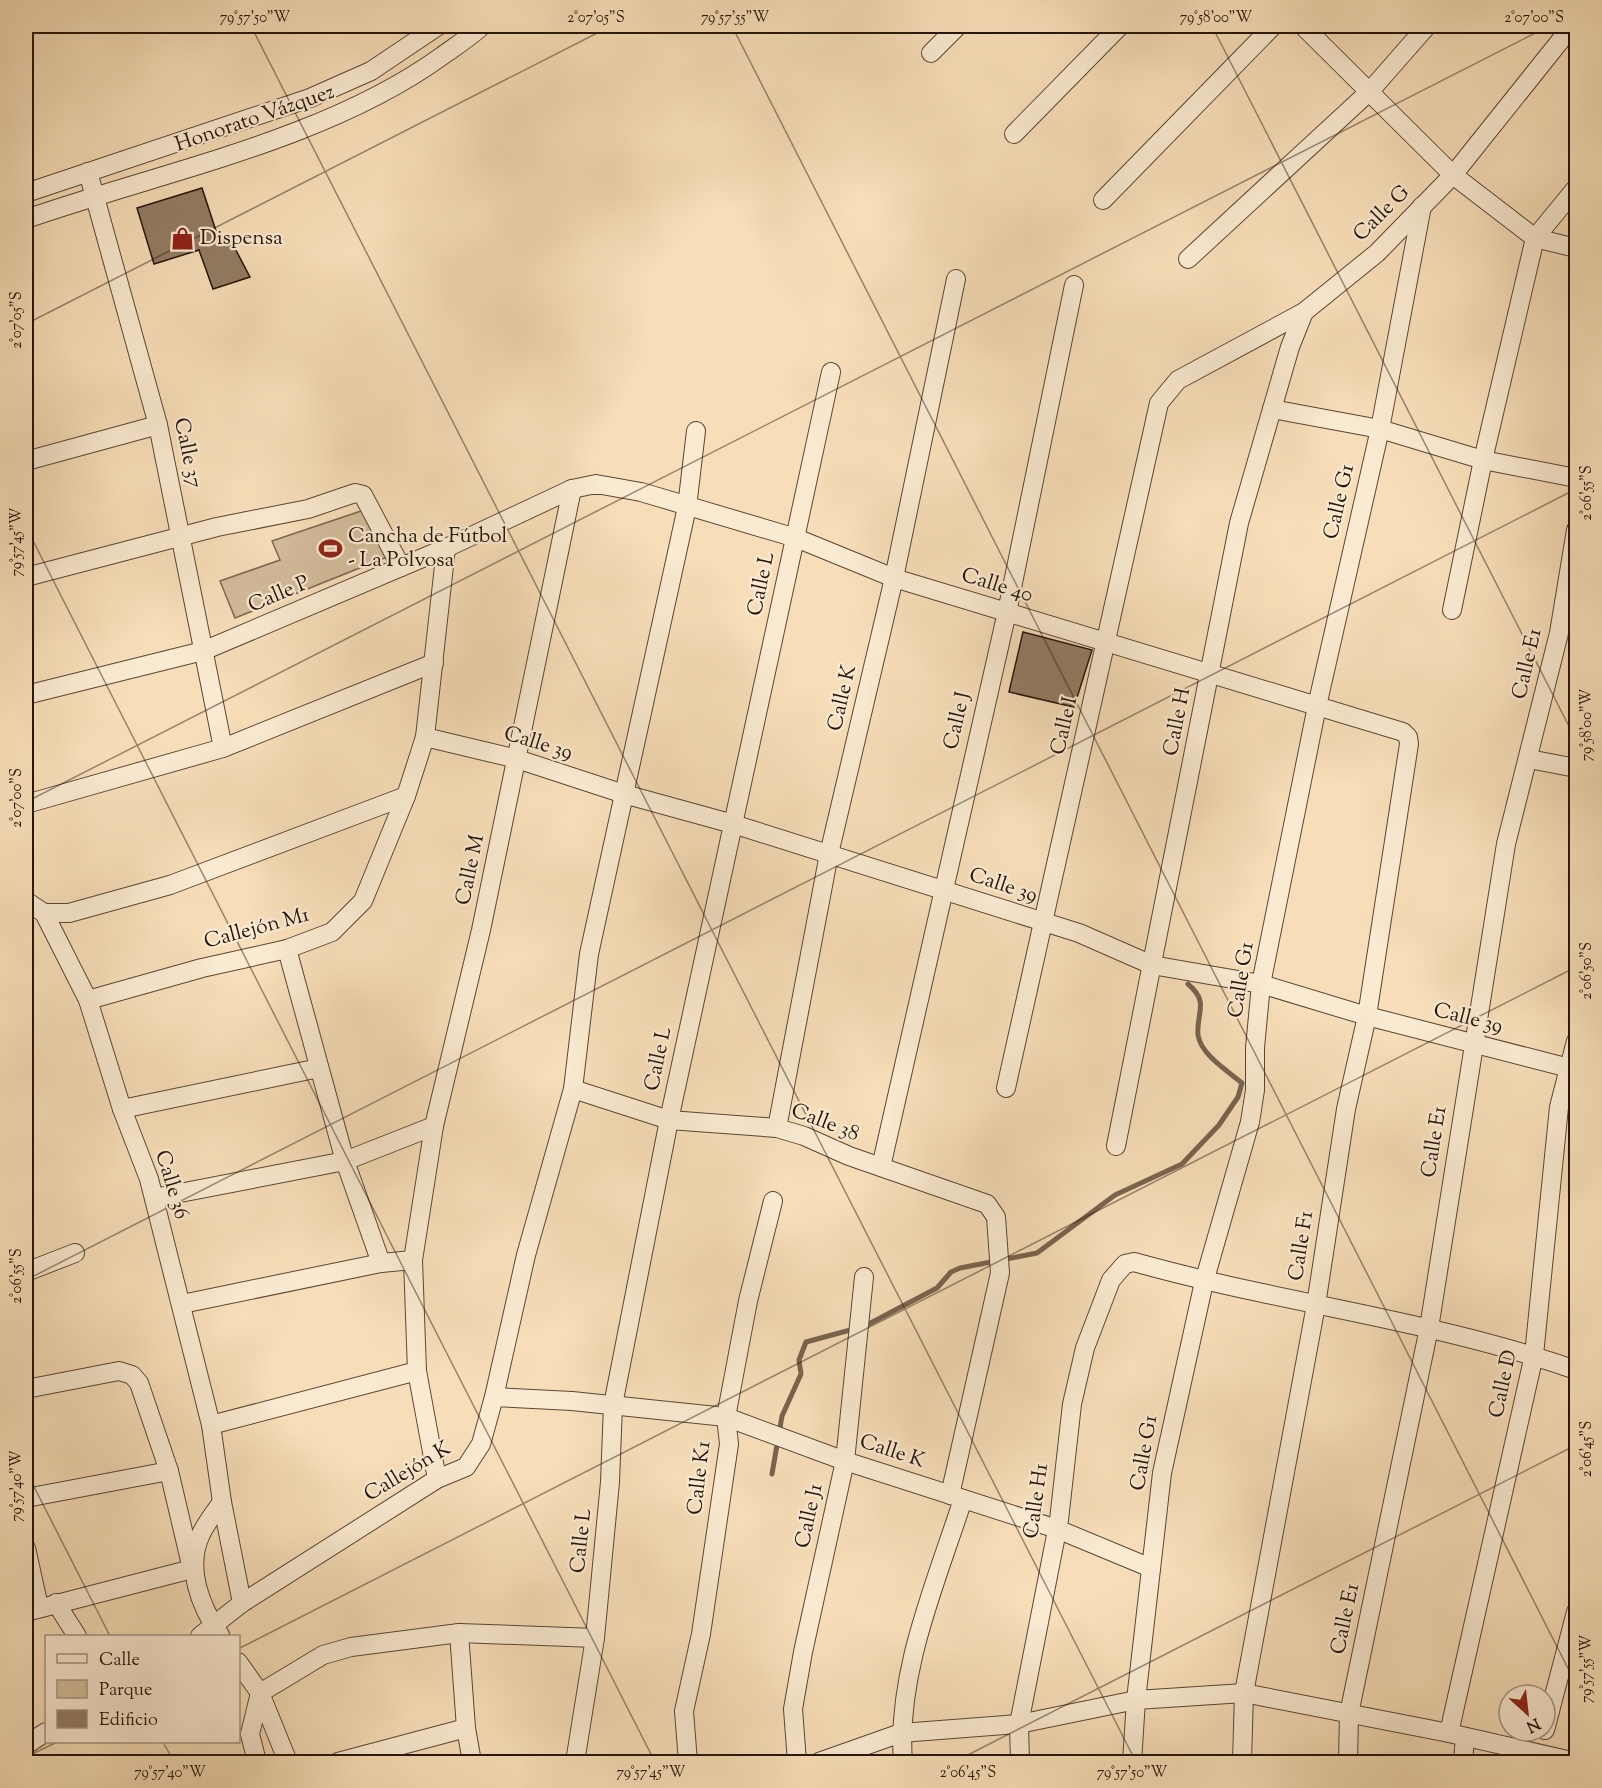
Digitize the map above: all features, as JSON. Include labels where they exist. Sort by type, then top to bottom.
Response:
[{"type":"street","name":"Honorato Vázquez","points":[[26,193],[228,128],[310,98],[371,71],[438,26]]},
{"type":"street","name":"Honorato Vázquez","points":[[26,219],[259,144],[346,111],[412,78],[482,26]]},
{"type":"street","points":[[931,53],[958,26]]},
{"type":"street","points":[[1014,134],[1120,26]]},
{"type":"street","points":[[1103,200],[1273,26]]},
{"type":"street","points":[[1303,26],[1453,175],[1535,238],[1576,248]]},
{"type":"street","points":[[1188,259],[1370,91],[1427,26]]},
{"type":"street","name":"Calle G","points":[[1178,380],[1304,312],[1377,253],[1453,175],[1572,26]]},
{"type":"street","name":"Calle 37","points":[[88,172],[159,425],[223,748]]},
{"type":"street","points":[[1452,610],[1483,460],[1535,238],[1576,188]]},
{"type":"street","name":"Calle G1","points":[[1132,1762],[1136,1700],[1162,1473],[1203,1282],[1250,1122],[1255,1090],[1255,1048],[1261,984],[1317,706],[1380,429],[1422,206]]},
{"type":"street","name":"Calle K","points":[[777,1128],[829,854],[894,578],[956,279]]},
{"type":"street","name":"Calle J","points":[[881,1167],[942,890],[1007,612],[1074,285]]},
{"type":"street","name":"Calle H","points":[[1116,1146],[1239,523],[1290,347],[1304,312]]},
{"type":"street","name":"Calle L","points":[[575,1762],[595,1638],[610,1482],[613,1405],[669,1120],[831,372]]},
{"type":"street","name":"Calle I","points":[[1006,1088],[1159,403],[1178,380]]},
{"type":"street","points":[[1272,409],[1380,429],[1483,460],[1576,478]]},
{"type":"street","points":[[26,461],[159,425]]},
{"type":"street","name":"Callejón K","points":[[242,1603],[437,1479],[466,1467],[481,1444],[494,1397],[526,1254],[573,1089],[589,954],[687,507],[696,431]]},
{"type":"street","name":"Calle 40","points":[[572,489],[596,484],[641,492],[796,538],[894,578],[1403,732],[1408,737]]},
{"type":"street","name":"Calle P","points":[[26,695],[203,651],[446,548],[572,489]]},
{"type":"street","name":"Calle M","points":[[437,1479],[417,1371],[413,1260],[434,1126],[482,930],[572,489]]},
{"type":"street","points":[[26,577],[217,527],[308,508],[355,493],[363,495],[401,567]]},
{"type":"street","name":"Calle E1","points":[[1348,1762],[1349,1714],[1429,1328],[1506,844],[1559,633],[1576,530]]},
{"type":"street","name":"Callejón M1","points":[[88,1000],[202,968],[287,949],[332,932],[363,901],[406,796],[425,737],[446,548]]},
{"type":"street","points":[[26,804],[223,748],[434,663]]},
{"type":"street","name":"Calle 39","points":[[425,737],[517,759],[624,794],[733,824],[829,854],[1079,933],[1152,965],[1261,984],[1367,1016],[1569,1068]]},
{"type":"street","name":"Calle F1","points":[[1242,1762],[1244,1693],[1316,1305],[1346,1109],[1367,1016],[1410,744],[1408,737]]},
{"type":"street","points":[[1529,759],[1576,768]]},
{"type":"street","points":[[44,914],[69,913],[170,885],[406,796]]},
{"type":"street","name":"Calle 36","points":[[26,901],[44,914],[88,1000],[122,1109],[154,1198],[210,1425],[222,1502],[242,1603]]},
{"type":"street","points":[[287,949],[345,1161],[381,1263]]},
{"type":"street","name":"Calle D","points":[[1462,1762],[1457,1735],[1534,1355],[1559,1107],[1576,1041]]},
{"type":"street","points":[[122,1109],[319,1068]]},
{"type":"street","name":"Calle 38","points":[[573,1089],[669,1120],[777,1128],[804,1136],[881,1167],[987,1204],[996,1217],[1000,1273],[956,1497],[914,1654],[901,1733],[903,1762]]},
{"type":"street","points":[[154,1198],[345,1161],[434,1126]]},
{"type":"street","name":"Calle K1","points":[[688,1762],[684,1711],[701,1634],[729,1444],[726,1417],[748,1301],[772,1201]]},
{"type":"street","points":[[26,1272],[75,1253]]},
{"type":"street","points":[[182,1304],[381,1263],[413,1260]]},
{"type":"street","name":"Calle H1","points":[[1020,1762],[1018,1724],[1057,1529],[1072,1404],[1085,1348],[1111,1280],[1125,1264],[1134,1262],[1203,1282]]},
{"type":"street","name":"Calle J1","points":[[797,1762],[795,1698],[845,1461],[864,1277]]},
{"type":"street","points":[[1203,1282],[1429,1328],[1534,1355],[1576,1370]]},
{"type":"street","points":[[26,1389],[119,1371],[132,1375],[140,1383],[169,1471],[192,1569],[212,1633],[242,1603]]},
{"type":"street","points":[[210,1425],[417,1371]]},
{"type":"street","points":[[494,1397],[613,1405]]},
{"type":"street","name":"Calle K","points":[[613,1405],[726,1417],[845,1461],[1057,1529],[1151,1568]]},
{"type":"street","points":[[26,1498],[169,1471]]},
{"type":"street","points":[[192,1569],[200,1534],[222,1502]]},
{"type":"street","points":[[26,1548],[40,1608],[76,1635]]},
{"type":"street","points":[[40,1608],[192,1569]]},
{"type":"street","points":[[1557,1684],[1576,1612]]},
{"type":"street","points":[[257,1762],[250,1734],[260,1693],[323,1655],[351,1647],[459,1633],[595,1638]]},
{"type":"street","points":[[459,1633],[466,1728],[472,1762]]},
{"type":"street","points":[[240,1665],[260,1693],[288,1762]]},
{"type":"street","points":[[819,1762],[901,1733],[1018,1724],[1136,1700],[1244,1693],[1457,1735],[1537,1758],[1576,1762]]},
{"type":"street","points":[[338,1762],[466,1728]]},
{"type":"street","points":[[26,1745],[45,1733]]},
{"type":"street","points":[[1537,1758],[1541,1743]]},
{"type":"green space","points":[[364,510],[387,557],[235,618],[220,581],[280,560],[272,541]]},
{"type":"building","name":"Dispensa","points":[[202,188],[219,240],[229,237],[250,277],[213,289],[199,250],[154,264],[137,208]]},
{"type":"building","points":[[1023,632],[1092,650],[1074,707],[1009,692]]},
{"type":"waterway","points":[[863,1327],[937,1288],[951,1272],[960,1268],[1037,1253],[1115,1195],[1182,1164],[1219,1125],[1238,1097],[1242,1083],[1216,1062],[1200,1042],[1198,1035],[1199,997],[1188,984]]},
{"type":"waterway","points":[[772,1474],[782,1416],[801,1374],[799,1360],[806,1342],[854,1329]]},
{"type":"place","name":"Dispensa","points":[[182,239]]},
{"type":"place","name":"Cancha de Fútbol - La Polvosa","points":[[330,549]]}]
